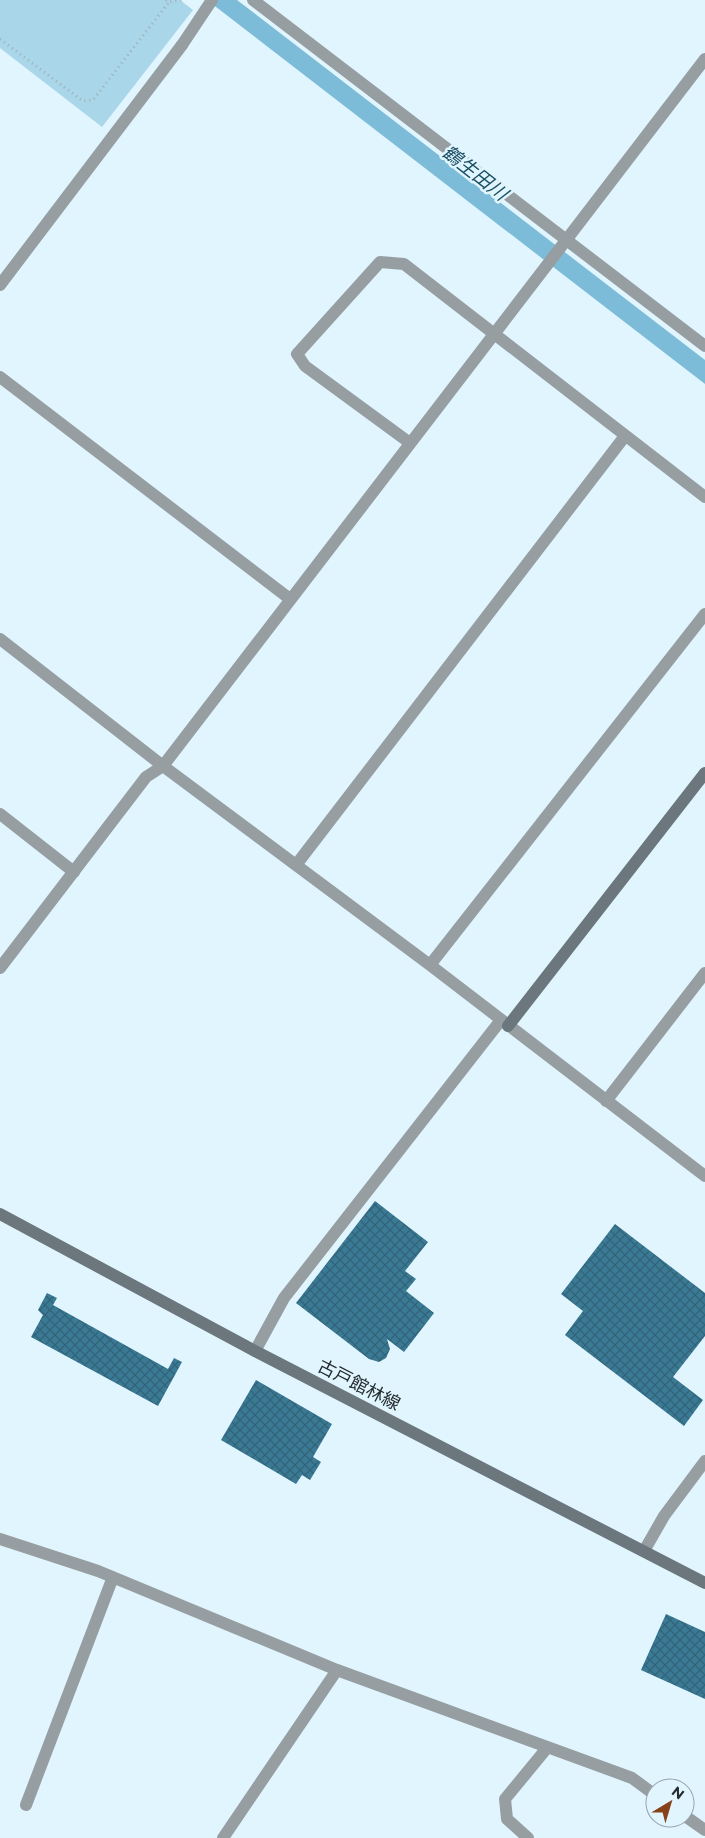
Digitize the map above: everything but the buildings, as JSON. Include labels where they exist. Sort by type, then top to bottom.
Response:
[{"type":"main road","points":[[505,1023],[705,773]]},
{"type":"main road","name":"古戸館林線","points":[[0,1214],[255,1351],[705,1583]]},
{"type":"street","points":[[0,285],[182,45],[212,0]]},
{"type":"street","points":[[253,0],[705,346]]},
{"type":"street","points":[[0,968],[146,777],[163,766],[705,59]]},
{"type":"street","points":[[410,443],[305,366],[297,354],[380,262],[404,264],[705,497]]},
{"type":"street","points":[[0,376],[290,599]]},
{"type":"street","points":[[296,865],[625,436]]},
{"type":"street","points":[[430,965],[705,614]]},
{"type":"street","points":[[0,639],[163,766],[430,965],[705,1176]]},
{"type":"street","points":[[0,814],[74,872]]},
{"type":"street","points":[[606,1101],[705,973]]},
{"type":"street","points":[[255,1351],[284,1298],[505,1023]]},
{"type":"street","points":[[644,1551],[664,1516],[705,1461]]},
{"type":"street","points":[[0,1539],[113,1577],[337,1670],[632,1778],[645,1787]]},
{"type":"street","points":[[26,1805],[113,1577]]},
{"type":"street","points":[[225,1838],[337,1670]]},
{"type":"street","points":[[528,1838],[507,1819],[506,1799],[547,1748]]},
{"type":"path","points":[[0,39],[83,102],[93,100],[167,1],[182,0]]},
{"type":"shaded area","points":[[0,0],[180,0],[193,10],[102,127],[0,48]]},
{"type":"shaded area","points":[[207,0],[237,0],[705,360],[705,384]]},
{"type":"water label","name":"鶴生田川","points":[[475,173]]}]
